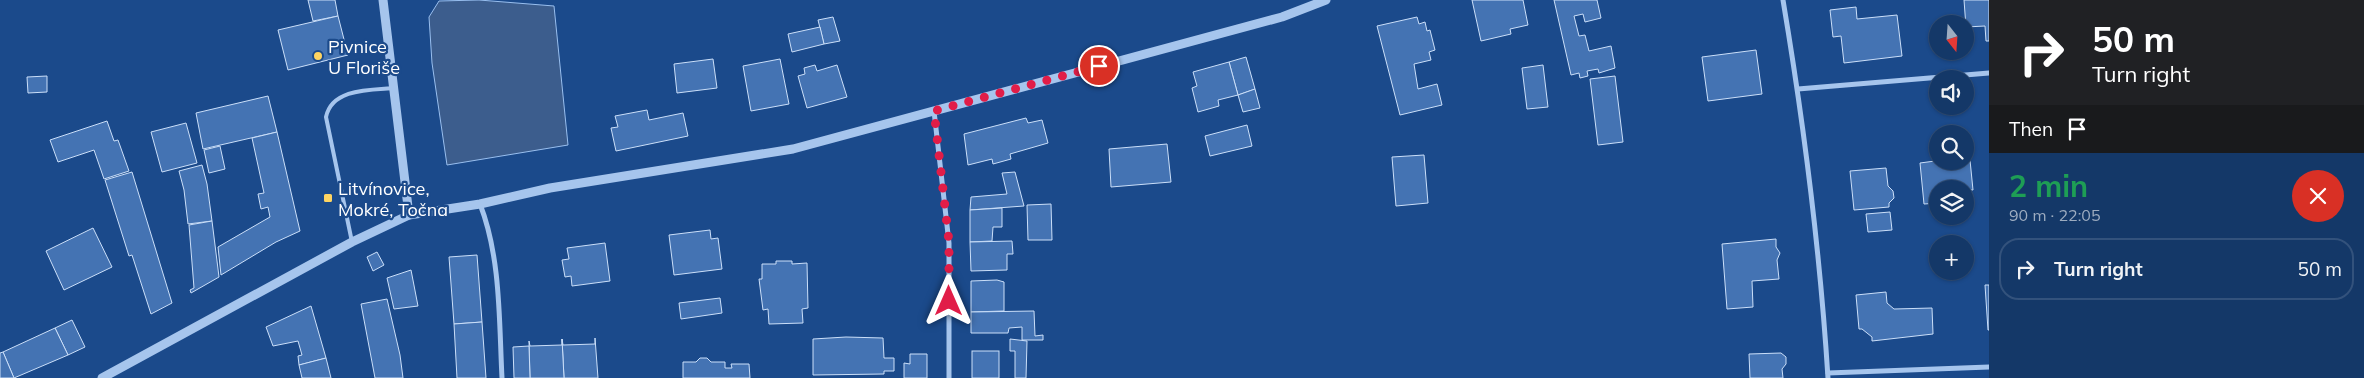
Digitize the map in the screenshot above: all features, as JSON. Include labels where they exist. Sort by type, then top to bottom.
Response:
[{"type":"street","points":[[383,0],[409,215]]},
{"type":"street","points":[[102,378],[352,242],[409,215],[480,204],[550,188],[793,149],[1282,17],[1326,0]]},
{"type":"street","points":[[1783,0],[1798,89],[1817,230],[1828,376],[1989,367]]},
{"type":"street","points":[[1798,89],[1989,73]]},
{"type":"street","points":[[934,111],[949,242],[949,378]]},
{"type":"street","points":[[480,204],[495,268],[502,378]]},
{"type":"lane","points":[[352,242],[328,126],[327,111],[336,100],[349,94],[394,88]]},
{"type":"water","points":[[479,0],[554,6],[568,145],[447,165],[432,63],[429,17],[439,1]]},
{"type":"building","points":[[308,0],[335,0],[338,16],[313,21]]},
{"type":"building","points":[[1472,0],[1523,0],[1528,25],[1510,29],[1511,34],[1481,41]]},
{"type":"building","points":[[1554,0],[1597,0],[1601,18],[1585,22],[1583,14],[1574,16],[1579,36],[1585,35],[1589,51],[1611,46],[1615,68],[1599,73],[1598,69],[1587,71],[1588,76],[1580,78],[1579,73],[1571,75]]},
{"type":"building","points":[[1964,0],[1989,0],[1989,41],[1986,41],[1985,26],[1974,27],[1974,15],[1965,15]]},
{"type":"building","points":[[1856,7],[1857,19],[1897,15],[1902,56],[1844,63],[1841,36],[1833,37],[1830,10]]},
{"type":"building","points":[[338,16],[348,55],[288,70],[278,30]]},
{"type":"building","points":[[833,17],[840,41],[824,44],[818,20]]},
{"type":"building","points":[[1417,17],[1419,24],[1425,22],[1427,31],[1430,30],[1435,50],[1429,52],[1431,60],[1414,64],[1418,89],[1437,84],[1442,105],[1400,115],[1377,26]]},
{"type":"building","points":[[820,27],[824,44],[792,52],[788,34]]},
{"type":"building","points":[[1756,50],[1762,94],[1708,101],[1702,57]]},
{"type":"building","points":[[1246,57],[1255,89],[1238,95],[1229,62]]},
{"type":"building","points":[[713,59],[717,88],[677,93],[674,64]]},
{"type":"building","points":[[780,59],[789,104],[751,111],[743,66]]},
{"type":"building","points":[[1229,62],[1238,95],[1218,100],[1219,106],[1198,112],[1192,88],[1197,86],[1193,72]]},
{"type":"building","points":[[815,65],[817,71],[837,65],[847,97],[807,108],[798,76],[805,74],[804,68]]},
{"type":"building","points":[[1543,65],[1548,107],[1527,109],[1522,68]]},
{"type":"building","points":[[47,76],[47,92],[28,93],[27,77]]},
{"type":"building","points":[[1615,76],[1623,142],[1598,145],[1590,79]]},
{"type":"building","points":[[1255,89],[1260,108],[1243,112],[1238,95]]},
{"type":"building","points":[[268,96],[277,132],[203,149],[196,113]]},
{"type":"building","points":[[647,110],[649,120],[683,113],[688,136],[616,151],[611,128],[618,127],[615,116]]},
{"type":"building","points":[[1026,118],[1028,123],[1042,120],[1048,143],[1010,154],[1011,159],[993,164],[992,159],[968,165],[964,134]]},
{"type":"building","points":[[107,121],[114,141],[118,140],[129,171],[104,179],[94,150],[58,162],[50,140]]},
{"type":"building","points":[[186,123],[197,163],[162,172],[151,132]]},
{"type":"building","points":[[1247,125],[1252,146],[1210,156],[1205,136]]},
{"type":"building","points":[[277,132],[300,231],[276,242],[221,275],[218,247],[270,217],[268,207],[261,209],[258,194],[264,193],[252,138]]},
{"type":"building","points":[[1167,144],[1171,182],[1111,187],[1109,149]]},
{"type":"building","points":[[220,146],[225,169],[209,173],[204,150]]},
{"type":"building","points":[[1424,155],[1428,203],[1396,206],[1392,157]]},
{"type":"building","points":[[1929,162],[1929,170],[1971,170],[1972,180],[1929,180],[1929,204],[1924,204],[1920,163]]},
{"type":"building","points":[[202,165],[207,184],[212,221],[188,224],[184,190],[179,171]]},
{"type":"building","points":[[1886,168],[1888,186],[1893,191],[1894,198],[1889,203],[1889,207],[1854,210],[1850,171]]},
{"type":"building","points":[[132,172],[172,303],[151,314],[132,255],[129,256],[105,180]]},
{"type":"building","points":[[1015,172],[1024,206],[970,210],[971,197],[1007,194],[1002,173]]},
{"type":"building","points":[[1051,204],[1052,240],[1028,240],[1027,205]]},
{"type":"building","points":[[1002,208],[1002,227],[993,227],[992,241],[970,242],[970,210]]},
{"type":"building","points":[[1890,212],[1892,230],[1868,232],[1866,214]]},
{"type":"building","points":[[212,221],[219,277],[191,293],[190,290],[194,288],[189,225]]},
{"type":"building","points":[[93,228],[112,267],[64,290],[46,251]]},
{"type":"building","points":[[710,230],[711,239],[718,238],[722,269],[674,275],[669,235]]},
{"type":"building","points":[[1776,239],[1776,247],[1780,253],[1777,260],[1779,279],[1752,281],[1753,307],[1727,309],[1722,244]]},
{"type":"building","points":[[1012,241],[1013,254],[1007,254],[1007,270],[971,271],[970,242]]},
{"type":"building","points":[[605,243],[610,281],[572,286],[571,276],[565,277],[562,260],[569,259],[567,248]]},
{"type":"building","points":[[377,252],[384,265],[373,271],[367,257]]},
{"type":"building","points":[[477,255],[482,322],[454,324],[449,257]]},
{"type":"building","points":[[776,261],[792,261],[792,264],[807,263],[808,308],[802,309],[803,323],[769,324],[768,309],[763,310],[759,279],[762,279],[762,264],[776,264]]},
{"type":"building","points":[[411,270],[418,306],[394,309],[387,278]]},
{"type":"building","points":[[997,280],[1004,282],[1004,311],[971,312],[971,281]]},
{"type":"building","points":[[1985,285],[1989,285],[1989,330],[1988,330]]},
{"type":"building","points":[[1886,292],[1887,303],[1894,309],[1932,308],[1933,334],[1872,341],[1872,337],[1862,329],[1859,329],[1856,295]]},
{"type":"building","points":[[720,298],[722,313],[681,319],[679,303]]},
{"type":"building","points":[[387,299],[400,355],[403,378],[375,378],[361,304]]},
{"type":"building","points":[[311,306],[326,358],[299,365],[298,356],[302,355],[298,341],[273,346],[266,327]]},
{"type":"building","points":[[1034,311],[1035,336],[1043,335],[1043,340],[1022,340],[1022,327],[1009,328],[1008,333],[971,333],[971,312]]},
{"type":"building","points":[[72,320],[85,347],[68,355],[55,328]]},
{"type":"building","points":[[482,322],[486,378],[457,378],[454,324]]},
{"type":"building","points":[[55,328],[68,355],[14,378],[3,352]]},
{"type":"building","points":[[846,337],[883,338],[884,358],[894,358],[894,371],[884,371],[884,374],[813,375],[813,339]]},
{"type":"building","points":[[595,338],[598,378],[564,378],[562,339],[563,345],[595,344]]},
{"type":"building","points":[[562,339],[564,378],[530,378],[529,341],[530,346],[562,345]]},
{"type":"building","points":[[1010,339],[1027,341],[1026,378],[1015,378],[1015,351],[1010,351]]},
{"type":"building","points":[[529,346],[530,378],[514,378],[513,347]]},
{"type":"building","points":[[972,351],[999,351],[999,378],[972,378]]},
{"type":"building","points":[[3,352],[14,378],[0,378],[0,353]]},
{"type":"building","points":[[1781,353],[1786,357],[1786,364],[1782,369],[1783,378],[1750,378],[1749,354]]},
{"type":"building","points":[[910,354],[927,354],[927,378],[904,378],[904,363],[910,364]]},
{"type":"building","points":[[326,358],[331,378],[302,378],[299,365]]},
{"type":"building","points":[[700,358],[707,358],[711,362],[725,362],[725,368],[732,368],[731,364],[749,364],[750,378],[683,378],[683,362],[696,362]]},
{"type":"place","name":"Pivnice U Floriše","points":[[318,56]]},
{"type":"place","name":"Litvínovice, Mokré, Točna","points":[[328,198]]},
{"type":"route","points":[[949,301],[949,242],[934,111],[1099,66]]}]
